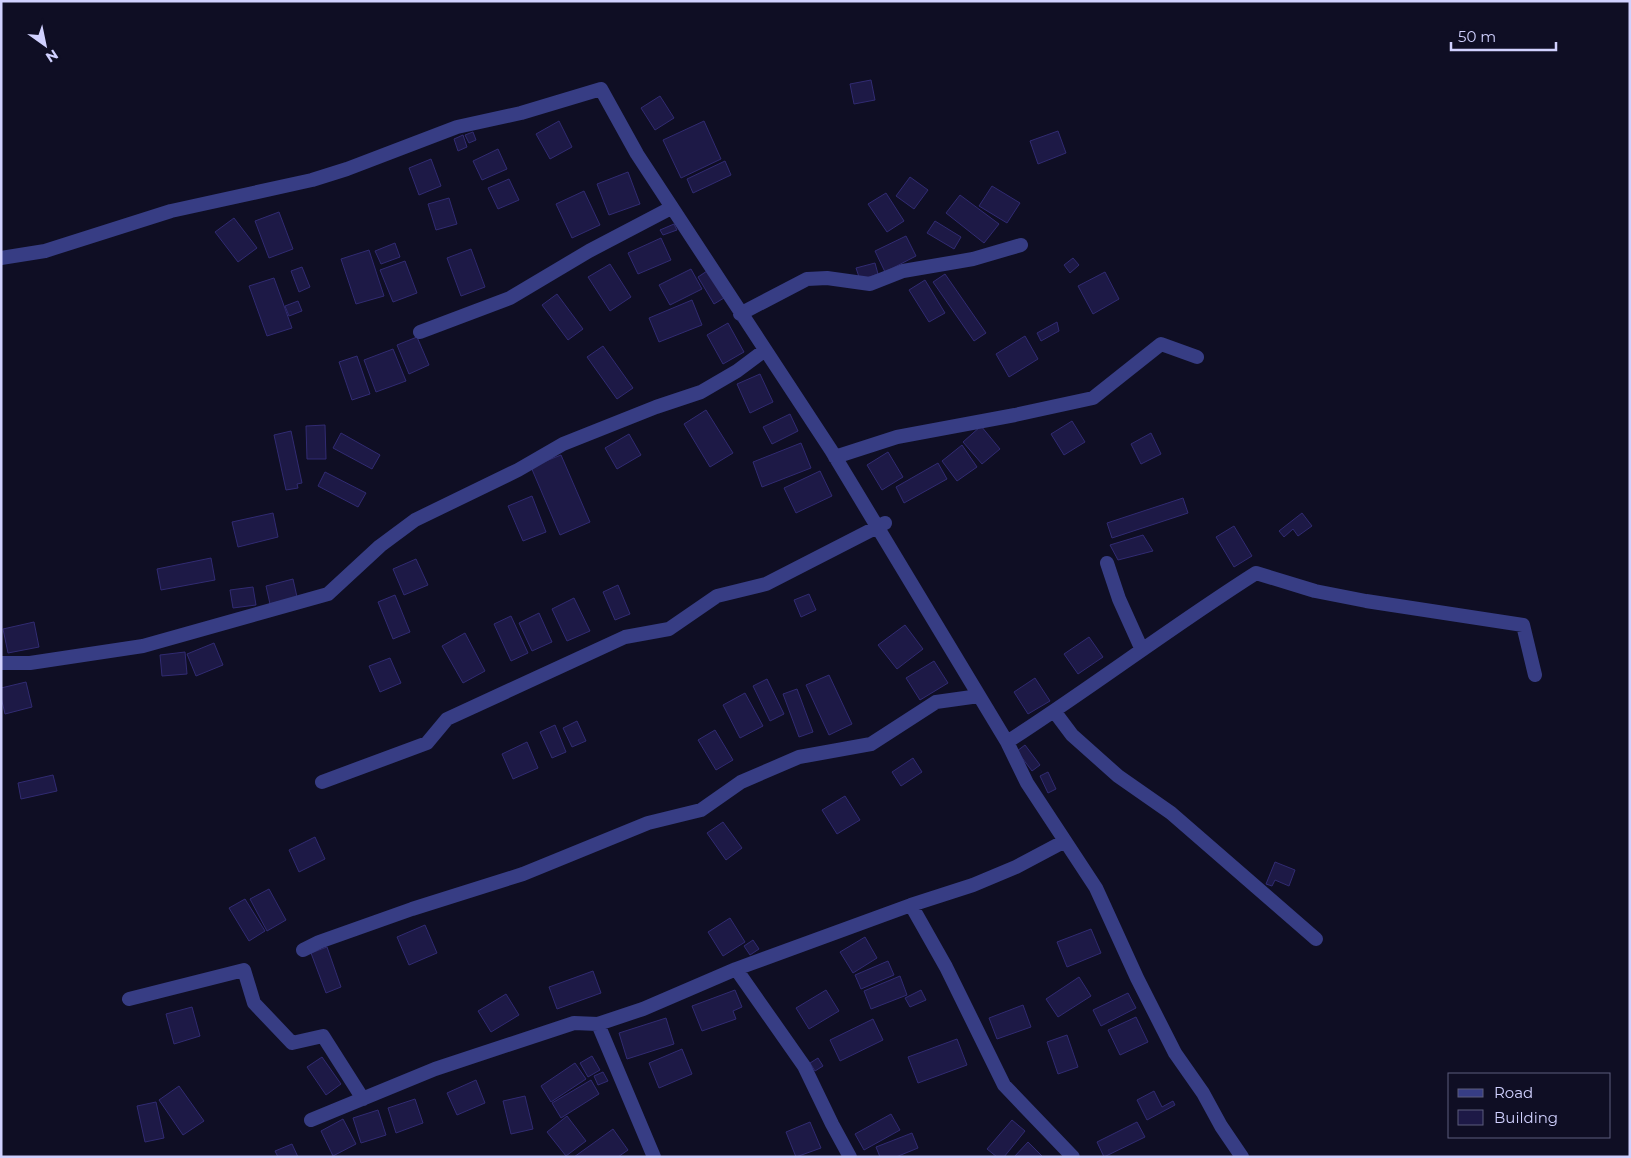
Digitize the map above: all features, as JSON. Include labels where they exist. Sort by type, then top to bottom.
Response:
[{"type":"street","points":[[1,258],[45,251],[171,211],[312,180],[347,169],[457,126],[521,113],[601,89],[636,154],[740,314],[882,525],[1007,742],[1027,783],[1096,888],[1175,1053],[1203,1093],[1221,1126],[1242,1157]]},
{"type":"street","points":[[420,332],[510,298],[588,251],[672,208]]},
{"type":"street","points":[[740,314],[807,279],[827,278],[870,284],[904,271],[973,259],[1020,245]]},
{"type":"street","points":[[835,457],[896,437],[1015,415],[1093,398],[1160,344],[1197,357]]},
{"type":"street","points":[[1,663],[30,663],[143,646],[328,594],[380,546],[415,520],[518,470],[563,444],[656,407],[701,392],[737,371],[765,350]]},
{"type":"street","points":[[322,782],[427,743],[447,719],[625,637],[669,629],[717,596],[766,584],[882,525]]},
{"type":"street","points":[[1107,563],[1119,599],[1142,650]]},
{"type":"street","points":[[1007,742],[1054,712],[1198,610],[1256,573],[1315,591],[1357,600],[1523,625],[1535,675]]},
{"type":"street","points":[[303,950],[319,942],[403,912],[523,874],[648,823],[702,810],[741,782],[799,757],[871,744],[936,702],[979,696]]},
{"type":"street","points":[[1054,712],[1072,735],[1118,776],[1171,813],[1316,939]]},
{"type":"street","points":[[311,1120],[435,1068],[574,1023],[598,1024],[643,1009],[736,969],[1016,867],[1065,842]]},
{"type":"street","points":[[911,904],[946,966],[1004,1085],[1073,1157]]},
{"type":"street","points":[[736,969],[804,1066],[850,1157]]},
{"type":"street","points":[[129,999],[244,970],[254,1003],[292,1043],[323,1036],[363,1098]]},
{"type":"street","points":[[598,1024],[650,1155]]},
{"type":"building","points":[[871,80],[875,100],[854,104],[850,84]]},
{"type":"building","points":[[660,96],[674,118],[655,130],[641,108]]},
{"type":"building","points":[[559,121],[572,147],[550,159],[536,134]]},
{"type":"building","points":[[704,121],[721,159],[681,178],[663,140]]},
{"type":"building","points":[[1058,131],[1066,153],[1038,164],[1030,141]]},
{"type":"building","points":[[473,132],[476,140],[469,143],[465,135]]},
{"type":"building","points":[[463,135],[467,147],[458,151],[454,139]]},
{"type":"building","points":[[498,149],[507,169],[482,180],[473,161]]},
{"type":"building","points":[[431,159],[441,186],[419,195],[409,168]]},
{"type":"building","points":[[725,161],[731,175],[693,193],[687,179]]},
{"type":"building","points":[[628,172],[640,204],[609,215],[597,184]]},
{"type":"building","points":[[910,177],[928,190],[914,209],[896,196]]},
{"type":"building","points":[[509,179],[519,200],[498,209],[488,188]]},
{"type":"building","points":[[992,186],[1020,203],[1007,223],[979,206]]},
{"type":"building","points":[[584,191],[600,225],[572,238],[556,204]]},
{"type":"building","points":[[886,193],[904,221],[887,232],[868,204]]},
{"type":"building","points":[[960,195],[999,224],[984,243],[946,213]]},
{"type":"building","points":[[449,198],[457,224],[436,230],[428,204]]},
{"type":"building","points":[[279,212],[293,249],[269,258],[255,221]]},
{"type":"building","points":[[234,218],[257,248],[238,262],[215,232]]},
{"type":"building","points":[[935,221],[961,237],[954,249],[927,233]]},
{"type":"building","points":[[674,224],[677,230],[663,235],[660,230]]},
{"type":"building","points":[[906,236],[916,256],[885,272],[875,251]]},
{"type":"building","points":[[661,238],[671,260],[638,274],[628,253]]},
{"type":"building","points":[[395,243],[400,257],[381,264],[375,251]]},
{"type":"building","points":[[471,249],[485,287],[461,296],[447,258]]},
{"type":"building","points":[[369,250],[384,296],[356,304],[341,259]]},
{"type":"building","points":[[1073,258],[1079,265],[1070,273],[1064,265]]},
{"type":"building","points":[[405,261],[417,293],[393,302],[380,270]]},
{"type":"building","points":[[875,263],[878,274],[860,280],[856,268]]},
{"type":"building","points":[[610,264],[631,297],[610,311],[588,277]]},
{"type":"building","points":[[302,267],[310,287],[299,292],[291,271]]},
{"type":"building","points":[[691,269],[702,289],[670,305],[659,285]]},
{"type":"building","points":[[707,271],[724,298],[714,304],[698,277]]},
{"type":"building","points":[[1105,272],[1119,299],[1093,314],[1078,286]]},
{"type":"building","points":[[945,274],[986,333],[974,341],[933,282]]},
{"type":"building","points":[[274,278],[292,328],[267,336],[249,286]]},
{"type":"building","points":[[925,280],[945,313],[929,322],[909,290]]},
{"type":"building","points":[[557,294],[583,329],[568,340],[542,305]]},
{"type":"building","points":[[692,300],[702,325],[659,342],[649,318]]},
{"type":"building","points":[[298,301],[302,311],[289,316],[285,306]]},
{"type":"building","points":[[1057,322],[1059,331],[1041,341],[1037,333]]},
{"type":"building","points":[[728,323],[744,352],[723,364],[707,335]]},
{"type":"building","points":[[1025,336],[1038,359],[1009,377],[996,354]]},
{"type":"building","points":[[417,337],[429,365],[409,374],[397,345]]},
{"type":"building","points":[[603,346],[633,388],[617,399],[587,357]]},
{"type":"building","points":[[393,349],[406,381],[376,392],[364,360]]},
{"type":"building","points":[[357,356],[370,394],[352,400],[339,362]]},
{"type":"building","points":[[760,374],[773,402],[750,413],[737,384]]},
{"type":"building","points":[[706,410],[733,453],[710,467],[684,424]]},
{"type":"building","points":[[790,414],[798,431],[772,444],[763,427]]},
{"type":"building","points":[[1072,421],[1085,442],[1064,455],[1051,434]]},
{"type":"building","points":[[325,425],[326,459],[307,459],[306,426]]},
{"type":"building","points":[[981,426],[1000,449],[982,464],[963,442]]},
{"type":"building","points":[[291,431],[302,483],[297,484],[298,488],[286,490],[274,435]]},
{"type":"building","points":[[341,433],[380,455],[372,469],[333,448]]},
{"type":"building","points":[[1151,433],[1161,454],[1141,464],[1131,444]]},
{"type":"building","points":[[629,434],[641,455],[617,469],[605,448]]},
{"type":"building","points":[[801,443],[811,468],[762,487],[753,462]]},
{"type":"building","points":[[962,445],[977,467],[957,481],[942,461]]},
{"type":"building","points":[[888,452],[903,477],[882,490],[867,465]]},
{"type":"building","points":[[561,455],[590,522],[560,535],[531,467]]},
{"type":"building","points":[[938,463],[947,479],[904,503],[896,487]]},
{"type":"building","points":[[820,471],[832,496],[796,513],[784,488]]},
{"type":"building","points":[[325,472],[366,493],[358,507],[318,486]]},
{"type":"building","points":[[532,496],[546,532],[523,541],[508,506]]},
{"type":"building","points":[[1183,498],[1188,513],[1112,538],[1107,523]]},
{"type":"building","points":[[273,513],[278,537],[238,547],[232,522]]},
{"type":"building","points":[[1302,513],[1312,526],[1298,536],[1293,529],[1284,537],[1279,531]]},
{"type":"building","points":[[1234,526],[1252,556],[1234,567],[1216,537]]},
{"type":"building","points":[[1143,535],[1153,551],[1118,560],[1110,545]]},
{"type":"building","points":[[211,558],[215,580],[161,590],[157,569]]},
{"type":"building","points":[[416,559],[428,585],[404,595],[393,569]]},
{"type":"building","points":[[293,579],[297,597],[270,604],[266,586]]},
{"type":"building","points":[[618,585],[630,614],[615,620],[603,592]]},
{"type":"building","points":[[253,587],[256,605],[233,608],[230,590]]},
{"type":"building","points":[[809,594],[816,610],[801,617],[794,600]]},
{"type":"building","points":[[395,595],[410,632],[393,639],[378,602]]},
{"type":"building","points":[[574,598],[590,631],[567,641],[552,609]]},
{"type":"building","points":[[539,613],[552,642],[532,651],[519,623]]},
{"type":"building","points":[[511,616],[528,653],[511,661],[494,624]]},
{"type":"building","points":[[34,622],[39,647],[8,653],[3,629]]},
{"type":"building","points":[[905,625],[923,649],[897,669],[878,645]]},
{"type":"building","points":[[465,633],[485,671],[463,683],[442,646]]},
{"type":"building","points":[[1089,637],[1103,657],[1078,674],[1064,654]]},
{"type":"building","points":[[214,643],[223,665],[196,676],[187,654]]},
{"type":"building","points":[[185,652],[187,674],[162,676],[160,655]]},
{"type":"building","points":[[390,658],[401,683],[380,692],[369,666]]},
{"type":"building","points":[[934,661],[948,683],[920,700],[906,678]]},
{"type":"building","points":[[829,675],[852,724],[829,735],[806,685]]},
{"type":"building","points":[[1035,678],[1050,701],[1028,714],[1014,692]]},
{"type":"building","points":[[767,679],[784,714],[770,721],[753,686]]},
{"type":"building","points":[[26,682],[32,707],[5,714],[1,688]]},
{"type":"building","points":[[797,689],[813,732],[799,737],[783,694]]},
{"type":"building","points":[[745,693],[763,726],[740,738],[723,705]]},
{"type":"building","points":[[577,721],[586,741],[572,747],[563,728]]},
{"type":"building","points":[[555,725],[566,752],[552,758],[540,732]]},
{"type":"building","points":[[715,730],[733,760],[716,770],[698,740]]},
{"type":"building","points":[[527,742],[538,768],[513,779],[502,754]]},
{"type":"building","points":[[1025,745],[1040,765],[1032,771],[1017,751]]},
{"type":"building","points":[[913,758],[922,772],[901,786],[892,772]]},
{"type":"building","points":[[1048,772],[1056,789],[1048,793],[1040,776]]},
{"type":"building","points":[[53,775],[57,791],[21,799],[18,783]]},
{"type":"building","points":[[845,796],[860,820],[837,834],[822,810]]},
{"type":"building","points":[[723,822],[742,848],[726,860],[707,833]]},
{"type":"building","points":[[315,837],[325,859],[299,872],[289,850]]},
{"type":"building","points":[[1275,862],[1295,870],[1289,886],[1275,880],[1272,886],[1266,884]]},
{"type":"building","points":[[269,889],[286,920],[267,931],[250,899]]},
{"type":"building","points":[[245,899],[265,931],[249,941],[229,908]]},
{"type":"building","points":[[730,918],[745,942],[723,956],[708,932]]},
{"type":"building","points":[[425,925],[437,953],[409,965],[397,937]]},
{"type":"building","points":[[1091,929],[1101,953],[1067,967],[1057,942]]},
{"type":"building","points":[[865,937],[877,958],[853,973],[840,952]]},
{"type":"building","points":[[753,940],[759,949],[750,955],[744,946]]},
{"type":"building","points":[[327,947],[341,987],[326,993],[311,953]]},
{"type":"building","points":[[888,961],[894,975],[861,989],[855,975]]},
{"type":"building","points":[[593,971],[601,993],[557,1009],[549,987]]},
{"type":"building","points":[[900,976],[907,995],[871,1009],[864,991]]},
{"type":"building","points":[[1079,977],[1091,996],[1058,1017],[1046,999]]},
{"type":"building","points":[[735,990],[742,1007],[733,1011],[736,1019],[702,1031],[692,1006]]},
{"type":"building","points":[[826,990],[839,1011],[809,1029],[796,1008]]},
{"type":"building","points":[[921,990],[926,1000],[910,1007],[905,998]]},
{"type":"building","points":[[1128,993],[1136,1008],[1101,1026],[1093,1010]]},
{"type":"building","points":[[506,994],[519,1015],[491,1032],[478,1011]]},
{"type":"building","points":[[1023,1005],[1031,1027],[997,1039],[989,1018]]},
{"type":"building","points":[[192,1007],[200,1036],[174,1044],[166,1014]]},
{"type":"building","points":[[1136,1017],[1148,1042],[1120,1055],[1108,1030]]},
{"type":"building","points":[[666,1018],[674,1044],[627,1059],[619,1033]]},
{"type":"building","points":[[873,1019],[883,1040],[840,1061],[830,1040]]},
{"type":"building","points":[[1067,1035],[1078,1067],[1058,1074],[1047,1042]]},
{"type":"building","points":[[957,1039],[967,1065],[918,1083],[908,1057]]},
{"type":"building","points":[[682,1049],[692,1074],[659,1088],[649,1063]]},
{"type":"building","points":[[592,1056],[600,1070],[588,1077],[580,1063]]},
{"type":"building","points":[[322,1057],[341,1084],[326,1095],[307,1067]]},
{"type":"building","points":[[818,1058],[823,1066],[815,1071],[810,1063]]},
{"type":"building","points":[[575,1063],[586,1079],[551,1102],[541,1086]]},
{"type":"building","points":[[603,1072],[608,1081],[598,1085],[594,1076]]},
{"type":"building","points":[[476,1080],[485,1103],[457,1115],[447,1093]]},
{"type":"building","points":[[591,1080],[599,1094],[561,1118],[552,1103]]},
{"type":"building","points":[[179,1086],[204,1121],[183,1135],[159,1100]]},
{"type":"building","points":[[1154,1091],[1162,1107],[1173,1101],[1175,1105],[1147,1120],[1137,1100]]},
{"type":"building","points":[[525,1096],[533,1129],[511,1134],[503,1101]]},
{"type":"building","points":[[415,1099],[423,1123],[396,1133],[388,1108]]},
{"type":"building","points":[[156,1102],[164,1138],[145,1142],[137,1106]]},
{"type":"building","points":[[378,1110],[386,1135],[361,1143],[353,1118]]},
{"type":"building","points":[[891,1114],[900,1130],[864,1150],[855,1134]]},
{"type":"building","points":[[567,1116],[586,1141],[566,1156],[547,1132]]},
{"type":"building","points":[[343,1119],[356,1144],[333,1156],[321,1131]]},
{"type":"building","points":[[1012,1120],[1025,1131],[1004,1157],[997,1157],[987,1149]]},
{"type":"building","points":[[810,1122],[821,1148],[796,1157],[786,1132]]},
{"type":"building","points":[[1137,1122],[1145,1137],[1104,1157],[1097,1142]]},
{"type":"building","points":[[613,1129],[628,1150],[618,1157],[574,1157]]},
{"type":"building","points":[[912,1133],[918,1148],[896,1157],[880,1157],[876,1147]]},
{"type":"building","points":[[1028,1142],[1043,1157],[1014,1157]]},
{"type":"building","points":[[292,1144],[298,1157],[278,1157],[275,1151]]}]
